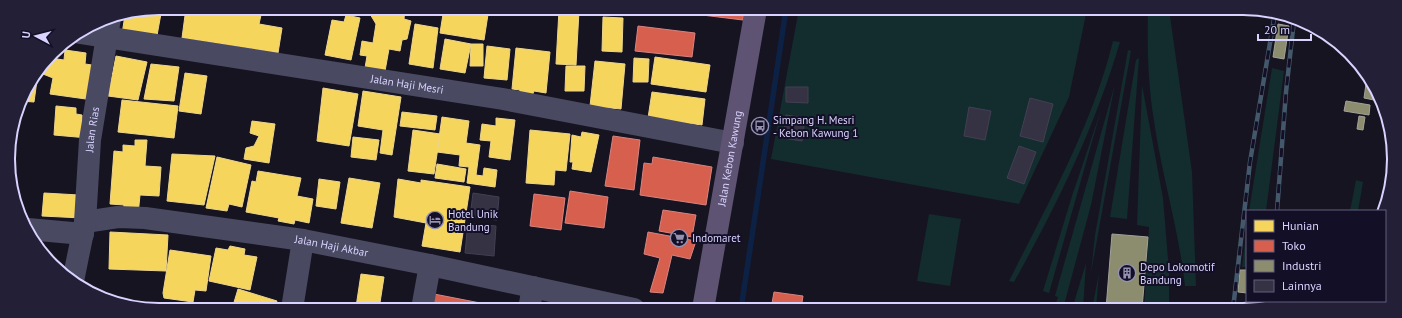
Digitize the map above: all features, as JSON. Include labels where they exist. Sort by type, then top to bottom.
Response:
[{"type":"main road","name":"Jalan Kebon Kawung","points":[[704,303],[755,15]]},
{"type":"street","name":"Jalan Haji Mesri","points":[[95,30],[108,28],[503,99],[733,143]]},
{"type":"street","name":"Jalan Rias","points":[[84,228],[90,140],[108,28]]},
{"type":"street","name":"Jalan Haji Akbar","points":[[33,229],[84,228],[118,217],[152,219],[303,240],[430,265],[606,303]]},
{"type":"street","points":[[74,275],[84,228]]},
{"type":"street","points":[[293,303],[303,240]]},
{"type":"street","points":[[423,303],[430,265]]},
{"type":"street","points":[[530,303],[533,287]]},
{"type":"green space","points":[[798,15],[1086,15],[1069,97],[1019,204],[771,159]]},
{"type":"green space","points":[[1148,15],[1170,15],[1192,172],[1196,286],[1185,286],[1179,244],[1157,142],[1149,79]]},
{"type":"green space","points":[[1113,41],[1120,42],[1099,105],[1074,165],[1060,195],[1014,282],[1009,281],[1054,193],[1081,134],[1104,73]]},
{"type":"green space","points":[[1128,50],[1131,51],[1091,273],[1095,235]]},
{"type":"green space","points":[[1139,58],[1127,219],[1110,217],[1136,60]]},
{"type":"green space","points":[[1272,68],[1284,71],[1266,210],[1249,210]]},
{"type":"green space","points":[[1115,84],[1091,205],[1065,303],[1056,303],[1058,297],[1055,296]]},
{"type":"green space","points":[[1142,85],[1163,198],[1169,271],[1169,303],[1144,303],[1149,227],[1137,225]]},
{"type":"green space","points":[[1101,110],[1049,293],[1043,291],[1072,196]]},
{"type":"green space","points":[[1356,180],[1363,182],[1358,210],[1350,210]]},
{"type":"green space","points":[[929,214],[961,219],[950,286],[917,281]]},
{"type":"green space","points":[[1246,233],[1246,267],[1242,267]]},
{"type":"green space","points":[[1086,263],[1083,303],[1074,303]]},
{"type":"green space","points":[[1099,273],[1096,303],[1093,303]]},
{"type":"building: Hunian","points":[[161,15],[156,41],[122,34],[124,19],[140,16]]},
{"type":"building: Hunian","points":[[185,15],[261,15],[259,24],[282,28],[278,53],[182,38]]},
{"type":"building: Hunian","points":[[346,15],[360,18],[351,60],[325,55],[332,20],[344,22]]},
{"type":"building: Hunian","points":[[371,15],[404,15],[404,19],[411,21],[407,39],[402,40],[400,51],[389,49],[385,71],[365,68],[367,56],[360,55],[362,41],[373,43],[376,24]]},
{"type":"building: Hunian","points":[[443,15],[488,15],[484,40],[440,33]]},
{"type":"building: Hunian","points":[[559,15],[579,15],[576,65],[556,64]]},
{"type":"building: Hunian","points":[[603,17],[623,18],[622,52],[602,51]]},
{"type":"building: Hunian","points":[[415,24],[438,28],[433,68],[409,64]]},
{"type":"building: Hunian","points":[[445,39],[471,44],[465,73],[440,69]]},
{"type":"building: Hunian","points":[[471,44],[483,44],[483,66],[470,66]]},
{"type":"building: Hunian","points":[[487,46],[510,49],[507,80],[484,78]]},
{"type":"building: Hunian","points":[[516,48],[550,52],[546,93],[534,91],[532,96],[519,95],[520,90],[512,89]]},
{"type":"building: Hunian","points":[[65,50],[86,53],[85,64],[92,65],[93,100],[50,94],[53,78],[43,74],[55,59],[64,60]]},
{"type":"building: Hunian","points":[[116,56],[147,62],[138,100],[108,96]]},
{"type":"building: Hunian","points":[[655,57],[710,65],[706,92],[651,84]]},
{"type":"building: Hunian","points":[[634,58],[649,59],[648,82],[633,82]]},
{"type":"building: Hunian","points":[[595,61],[625,64],[621,109],[590,106]]},
{"type":"building: Hunian","points":[[151,64],[179,67],[174,101],[144,99]]},
{"type":"building: Hunian","points":[[566,66],[585,66],[584,91],[565,91]]},
{"type":"building: Hunian","points":[[185,73],[207,76],[201,114],[179,111]]},
{"type":"building: Hunian","points":[[37,83],[34,102],[27,101]]},
{"type":"building: Hunian","points":[[323,88],[358,94],[349,146],[317,141]]},
{"type":"building: Hunian","points":[[363,91],[401,97],[392,155],[380,153],[383,130],[358,126]]},
{"type":"building: Hunian","points":[[652,92],[705,99],[702,125],[648,118]]},
{"type":"building: Hunian","points":[[122,100],[178,106],[174,138],[118,132]]},
{"type":"building: Hunian","points":[[56,106],[76,108],[76,114],[82,115],[82,123],[88,138],[54,135]]},
{"type":"building: Hunian","points":[[402,112],[437,116],[435,130],[400,126]]},
{"type":"building: Hunian","points":[[442,117],[469,121],[466,143],[480,145],[476,175],[483,176],[484,168],[497,170],[495,187],[467,183],[469,167],[459,166],[460,155],[437,152]]},
{"type":"building: Hunian","points":[[496,118],[515,120],[510,160],[489,157],[491,141],[480,140],[482,124],[496,126]]},
{"type":"building: Hunian","points":[[252,121],[275,124],[269,163],[244,159],[246,148],[254,146],[259,136],[250,133]]},
{"type":"building: Hunian","points":[[413,130],[440,134],[434,174],[408,171]]},
{"type":"building: Hunian","points":[[530,130],[570,134],[566,171],[555,170],[554,185],[526,183]]},
{"type":"building: Hunian","points":[[582,132],[599,135],[591,172],[572,169],[573,162],[570,162],[572,135],[581,137]]},
{"type":"building: Hunian","points":[[353,137],[379,140],[376,160],[351,157]]},
{"type":"building: Hunian","points":[[135,140],[147,140],[145,166],[161,167],[159,196],[140,195],[138,215],[123,214],[124,205],[110,204],[114,151],[123,152],[123,145],[135,146]]},
{"type":"building: Hunian","points":[[172,154],[215,156],[204,205],[167,201]]},
{"type":"building: Hunian","points":[[217,157],[251,165],[242,207],[229,204],[227,211],[206,208]]},
{"type":"building: Hunian","points":[[437,164],[466,169],[464,182],[435,178]]},
{"type":"building: Hunian","points":[[258,171],[301,178],[297,196],[313,199],[309,223],[295,220],[294,224],[278,221],[279,218],[246,212],[252,181],[256,182]]},
{"type":"building: Hunian","points":[[349,178],[380,183],[372,228],[341,223]]},
{"type":"building: Hunian","points":[[319,179],[340,182],[336,209],[316,206]]},
{"type":"building: Hunian","points":[[398,179],[421,183],[421,180],[470,187],[460,252],[422,246],[426,223],[394,217]]},
{"type":"building: Hunian","points":[[44,193],[79,195],[82,218],[42,216]]},
{"type":"building: Hunian","points":[[110,232],[168,235],[166,271],[109,269]]},
{"type":"building: Hunian","points":[[230,246],[245,249],[244,255],[257,257],[250,290],[209,281],[216,248],[228,250]]},
{"type":"building: Hunian","points":[[170,250],[211,256],[206,291],[195,290],[193,302],[164,298],[163,293]]},
{"type":"building: Hunian","points":[[361,274],[384,277],[380,303],[357,303]]},
{"type":"building: Hunian","points":[[238,289],[277,301],[276,303],[234,303]]},
{"type":"building: Toko","points":[[702,15],[743,15],[743,20]]},
{"type":"building: Toko","points":[[638,26],[695,33],[692,57],[635,51]]},
{"type":"building: Toko","points":[[613,136],[640,140],[634,190],[605,186]]},
{"type":"building: Toko","points":[[653,157],[712,167],[706,205],[640,195],[644,163],[652,164]]},
{"type":"building: Toko","points":[[570,191],[608,197],[604,228],[565,223]]},
{"type":"building: Toko","points":[[534,194],[565,198],[561,230],[530,226]]},
{"type":"building: Toko","points":[[663,210],[696,215],[692,237],[659,231]]},
{"type":"building: Toko","points":[[648,232],[696,241],[690,259],[672,255],[663,293],[650,292],[660,258],[644,254]]},
{"type":"building: Toko","points":[[774,292],[803,296],[802,303],[772,303]]},
{"type":"building: Toko","points":[[429,293],[480,303],[427,303]]},
{"type":"building: Industri","points":[[1278,24],[1289,26],[1284,59],[1273,57]]},
{"type":"building: Industri","points":[[1366,84],[1374,100],[1364,98]]},
{"type":"building: Industri","points":[[1346,101],[1370,105],[1369,115],[1344,111]]},
{"type":"building: Industri","points":[[1359,116],[1365,117],[1363,130],[1357,129]]},
{"type":"building: Industri","name":"Depo Lokomotif Bandung","points":[[1112,234],[1148,237],[1142,303],[1106,303]]},
{"type":"building: Industri","points":[[1240,270],[1246,270],[1246,293],[1238,292]]},
{"type":"building: Lainnya","points":[[786,87],[808,87],[808,103],[786,102]]},
{"type":"building: Lainnya","points":[[1030,98],[1053,104],[1043,142],[1020,136]]},
{"type":"building: Lainnya","points":[[969,107],[991,111],[985,140],[964,136]]},
{"type":"building: Lainnya","points":[[786,115],[805,118],[802,141],[783,138]]},
{"type":"building: Lainnya","points":[[1019,146],[1036,152],[1024,184],[1007,178]]},
{"type":"building: Lainnya","points":[[473,193],[499,197],[497,220],[470,217]]},
{"type":"building: Lainnya","points":[[468,223],[496,226],[494,256],[465,253]]},
{"type":"waterway","points":[[742,303],[785,15]]},
{"type":"railway","points":[[1234,303],[1250,162],[1274,19]]},
{"type":"railway","points":[[1277,210],[1286,92],[1294,24]]},
{"type":"place","name":"Simpang H. Mesri - Kebon Kawung 1","points":[[760,126]]},
{"type":"place","name":"Hotel Unik Bandung","points":[[435,220]]},
{"type":"place","name":"Indomaret","points":[[679,238]]},
{"type":"place","name":"Depo Lokomotif Bandung","points":[[1127,273]]}]
